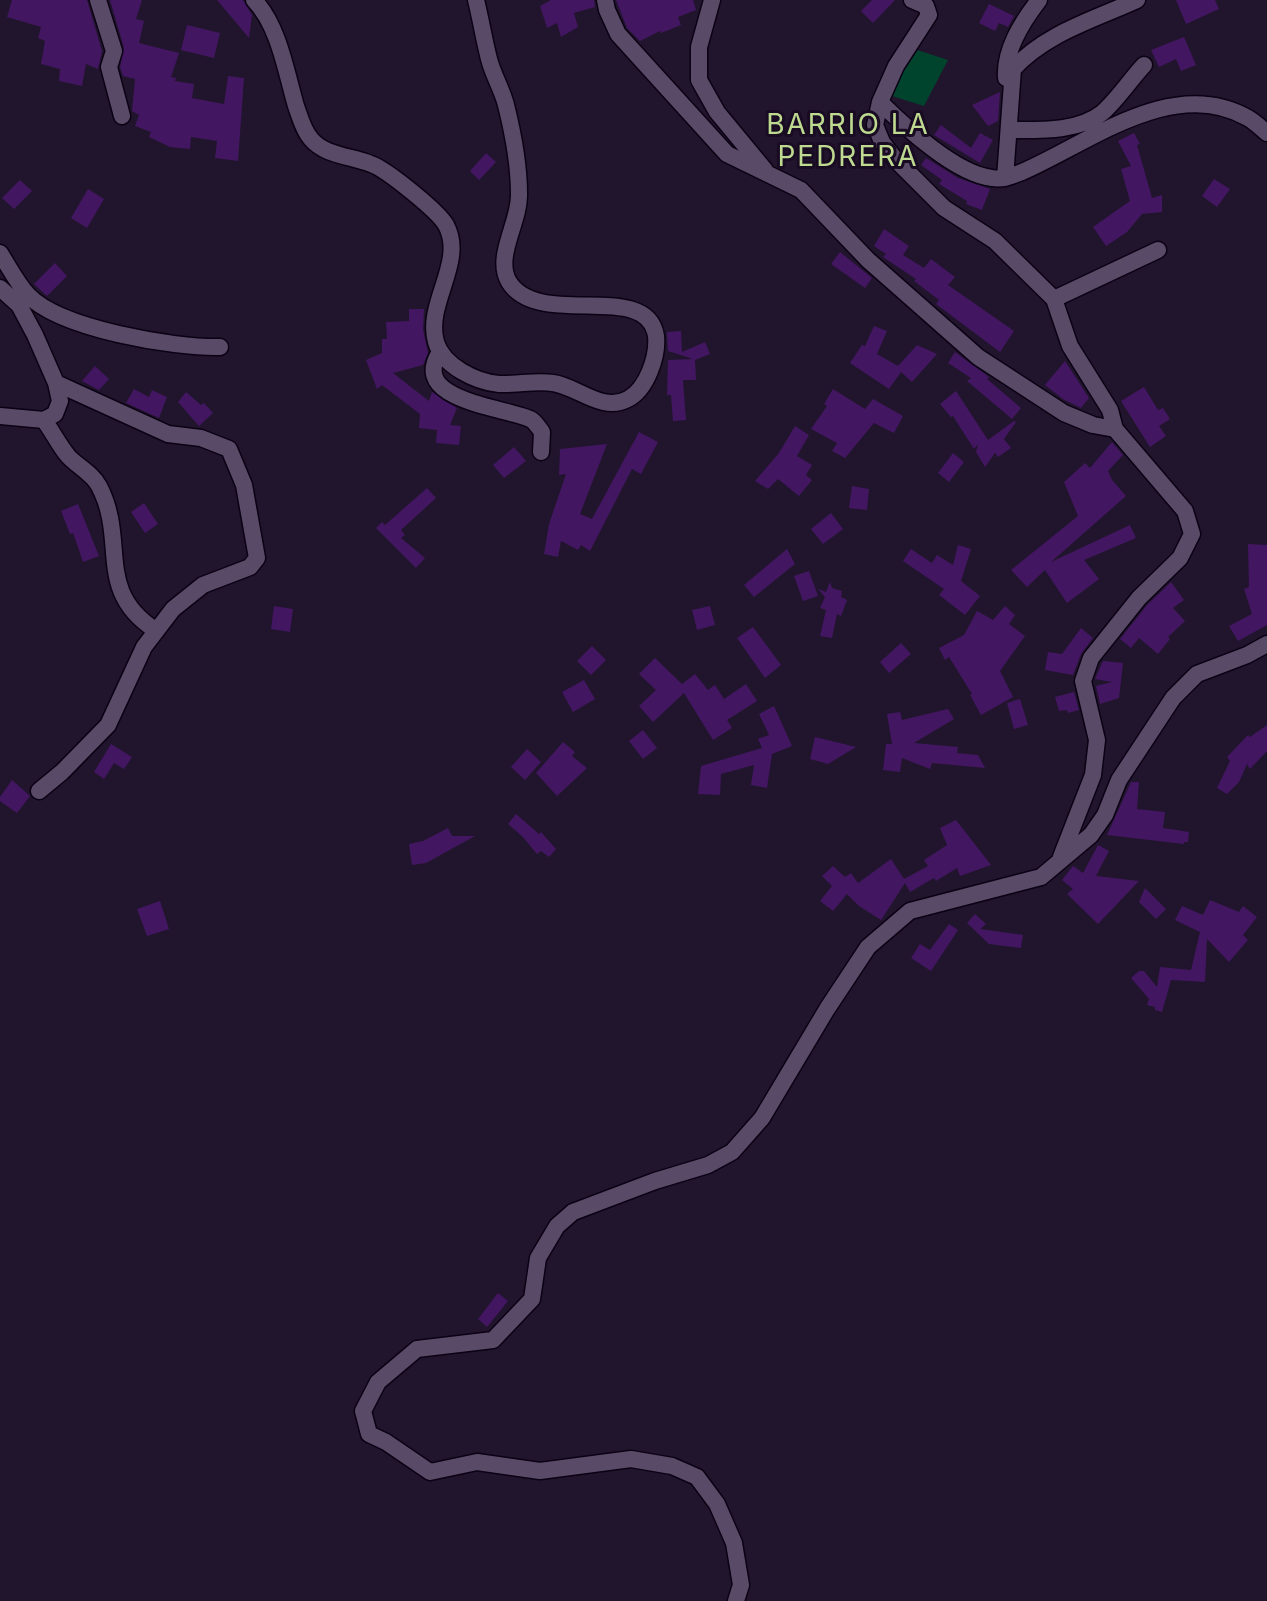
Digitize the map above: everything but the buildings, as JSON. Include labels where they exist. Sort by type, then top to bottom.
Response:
[{"type":"street","points":[[98,0],[114,51],[109,67],[122,116]]},
{"type":"street","points":[[254,0],[263,9],[272,29],[301,122],[311,140],[330,152],[376,165],[434,210],[445,224],[452,243],[433,324],[440,352],[458,369],[497,384],[551,382],[565,385],[593,400],[627,400],[642,387],[653,358],[656,340],[654,324],[645,314],[616,308],[532,302],[509,281],[504,268],[507,247],[520,210],[519,174],[506,103],[490,62],[476,0]]},
{"type":"street","points":[[605,0],[618,34],[727,154],[801,190],[868,260],[978,357],[1064,413],[1093,425],[1115,429]]},
{"type":"street","points":[[712,0],[699,47],[699,80],[717,112],[768,174]]},
{"type":"street","points":[[912,0],[926,6],[929,15],[896,66],[880,102],[875,125],[882,142],[944,208],[995,241],[1054,299],[1070,346],[1110,410],[1115,429],[1185,511],[1192,534],[1180,558],[1139,598],[1091,658],[1083,681],[1097,740],[1093,775],[1059,862]]},
{"type":"street","points":[[1011,91],[1006,82],[1005,62],[1029,13],[1039,0]]},
{"type":"street","points":[[1005,178],[1013,69],[1055,34],[1137,0]]},
{"type":"street","points":[[1010,130],[1083,123],[1101,113],[1144,65]]},
{"type":"street","points":[[880,102],[916,135],[963,168],[991,178],[1005,178],[1044,163],[1124,120],[1170,106],[1207,104],[1247,117],[1267,133]]},
{"type":"street","points":[[1054,299],[1158,250]]},
{"type":"street","points":[[0,253],[29,296],[58,315],[161,343],[220,347]]},
{"type":"street","points":[[0,288],[19,305],[56,383],[60,401],[55,414],[44,420],[0,416]]},
{"type":"street","points":[[440,352],[435,368],[442,387],[477,405],[533,420],[542,432],[541,452]]},
{"type":"street","points":[[39,791],[108,725],[120,695],[155,630],[173,609],[203,585],[250,567],[257,558],[244,485],[229,449],[201,438],[168,434],[56,383]]},
{"type":"street","points":[[44,420],[69,456],[98,484],[111,519],[117,584],[123,600],[137,619],[155,630]]},
{"type":"street","points":[[736,1601],[741,1585],[734,1543],[717,1504],[697,1477],[672,1466],[631,1459],[540,1471],[477,1462],[430,1472],[369,1434],[363,1411],[378,1382],[417,1349],[493,1340],[532,1299],[538,1258],[557,1226],[573,1212],[708,1165],[732,1152],[762,1118],[868,947],[910,911],[1041,877],[1091,835],[1105,815],[1119,780],[1173,698],[1197,674],[1267,644]]},
{"type":"green space","points":[[914,49],[948,60],[924,106],[889,95]]},
{"type":"district","name":"BARRIO LA PEDRERA","points":[[848,142]]}]
